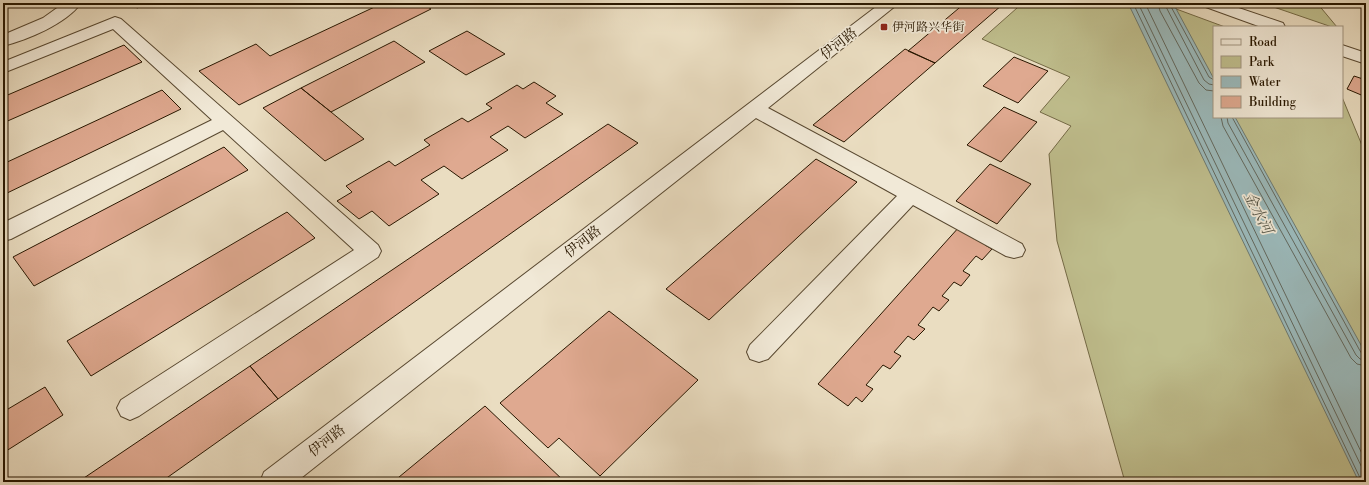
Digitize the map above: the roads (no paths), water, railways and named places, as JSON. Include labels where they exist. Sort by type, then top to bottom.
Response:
[{"type":"street","points":[[3,41],[37,28],[68,8],[73,3]]},
{"type":"street","name":"伊河路","points":[[274,482],[892,3]]},
{"type":"street","points":[[1208,3],[1273,26]]},
{"type":"street","points":[[3,68],[115,22],[370,251],[130,408]]},
{"type":"street","points":[[1343,50],[1366,59]]},
{"type":"street","points":[[755,109],[1014,250]]},
{"type":"street","points":[[3,233],[226,121]]},
{"type":"street","points":[[760,352],[911,194]]},
{"type":"water","name":"金水河","points":[[1128,3],[1173,3],[1213,77],[1213,118],[1236,118],[1366,354],[1366,482],[1359,482]]},
{"type":"place","name":"伊河路兴华街","points":[[884,27]]}]
